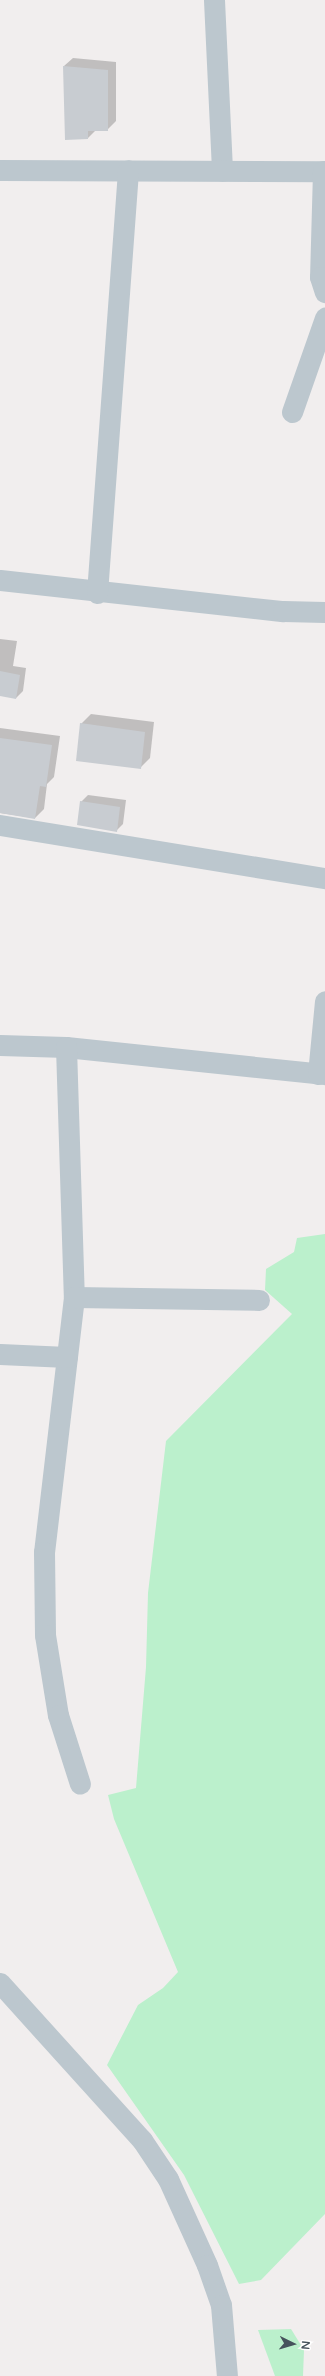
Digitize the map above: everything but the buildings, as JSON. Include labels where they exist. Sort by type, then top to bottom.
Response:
[{"type":"street","points":[[214,0],[222,171]]},
{"type":"street","points":[[0,170],[324,171],[320,277],[325,292]]},
{"type":"street","points":[[97,593],[128,170]]},
{"type":"street","points":[[292,412],[325,318]]},
{"type":"street","points":[[0,580],[97,593],[283,612],[325,612]]},
{"type":"street","points":[[0,825],[325,878]]},
{"type":"street","points":[[0,1044],[66,1047],[322,1074],[325,1001]]},
{"type":"street","points":[[66,1047],[74,1297],[44,1552],[46,1635],[58,1715],[80,1784]]},
{"type":"street","points":[[74,1297],[259,1300]]},
{"type":"street","points":[[0,1354],[67,1357]]},
{"type":"street","points":[[0,1983],[142,2140],[168,2179],[208,2265],[221,2305],[227,2376]]},
{"type":"green space","points":[[325,1234],[325,2214],[261,2280],[239,2284],[184,2175],[107,2065],[138,2005],[163,1988],[178,1972],[114,1819],[108,1795],[136,1788],[146,1667],[148,1593],[166,1441],[292,1314],[265,1290],[266,1269],[294,1252],[297,1238]]},
{"type":"green space","points":[[291,2329],[304,2350],[303,2376],[275,2376],[258,2330]]}]
